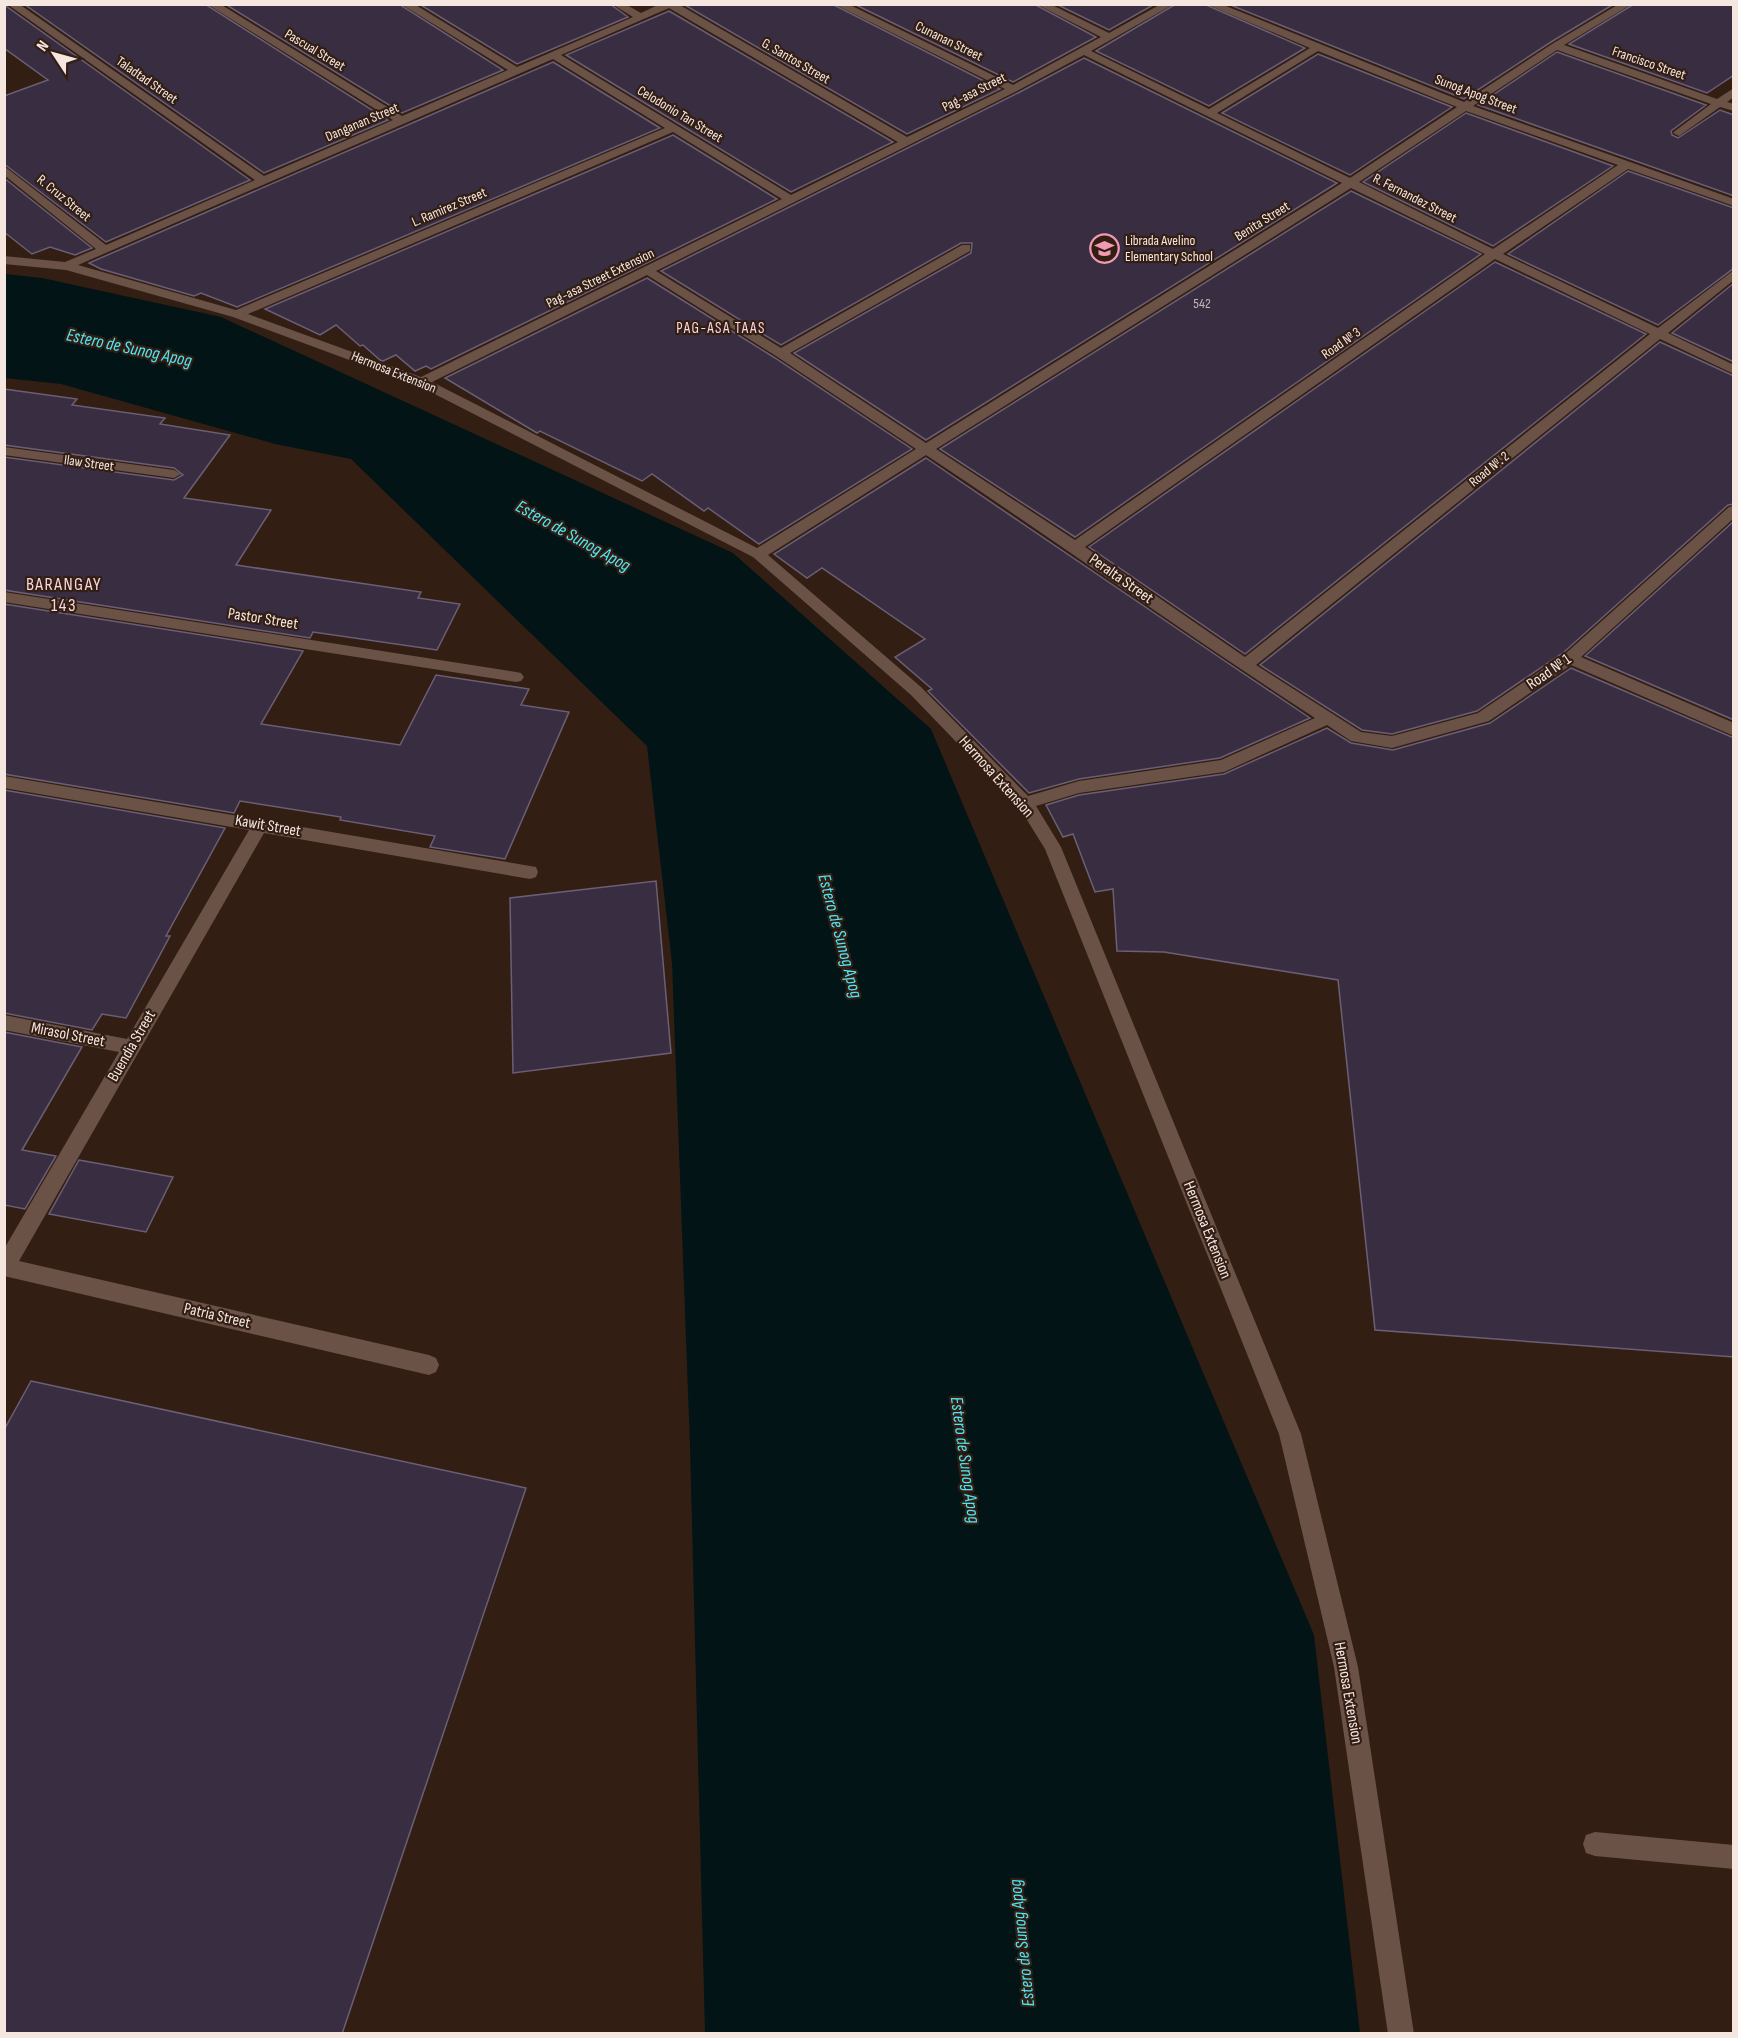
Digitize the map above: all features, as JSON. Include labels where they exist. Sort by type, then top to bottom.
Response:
[{"type":"street","name":"Taladtad Street","points":[[12,4],[264,180]]},
{"type":"street","name":"Pascual Street","points":[[212,4],[402,121]]},
{"type":"street","points":[[406,4],[517,71]]},
{"type":"street","points":[[617,4],[641,17]]},
{"type":"street","name":"Danganan Street","points":[[67,266],[670,4]]},
{"type":"street","name":"G. Santos Street","points":[[670,4],[907,142]]},
{"type":"street","name":"Cunanan Street","points":[[839,4],[1013,89]]},
{"type":"street","points":[[1041,4],[1110,37]]},
{"type":"street","name":"Pag-asa Street","points":[[790,199],[1013,89],[1169,4]]},
{"type":"street","name":"Sunog Apog Street","points":[[1211,4],[1463,106],[1625,166],[1734,203]]},
{"type":"street","name":"Benita Street","points":[[758,554],[1350,183],[1463,106],[1556,46],[1627,4]]},
{"type":"street","name":"Francisco Street","points":[[1556,46],[1734,108]]},
{"type":"street","points":[[1209,113],[1318,47]]},
{"type":"street","name":"R. Fernandez Street","points":[[1084,51],[1734,370]]},
{"type":"street","name":"Celodonio Tan Street","points":[[554,55],[790,199]]},
{"type":"street","points":[[1679,133],[1734,91]]},
{"type":"street","name":"L. Ramirez Street","points":[[237,314],[674,128]]},
{"type":"street","name":"Road № 3","points":[[1075,547],[1494,254],[1625,166]]},
{"type":"street","name":"R. Cruz Street","points":[[4,169],[105,250]]},
{"type":"street","name":"Pag-asa Street Extension","points":[[422,382],[790,199]]},
{"type":"street","points":[[781,353],[966,248]]},
{"type":"street","name":"Hermosa Extension","points":[[4,260],[67,266],[237,314],[422,382],[758,554],[916,691],[1024,804],[1053,847],[1290,1434],[1346,1667],[1401,2034]]},
{"type":"street","name":"Peralta Street","points":[[648,271],[781,353],[927,449],[1327,719]]},
{"type":"street","name":"Road №. 2","points":[[1245,665],[1734,274]]},
{"type":"street","name":"Ilaw Street","points":[[4,451],[174,474]]},
{"type":"street","name":"Road № 1","points":[[1327,719],[1357,737],[1392,742],[1483,717],[1570,658],[1734,510]]},
{"type":"street","name":"Pastor Street","points":[[4,597],[516,677]]},
{"type":"street","points":[[1570,658],[1734,730]]},
{"type":"street","points":[[1024,804],[1078,787],[1224,766],[1327,719]]},
{"type":"street","name":"Kawit Street","points":[[4,782],[530,872]]},
{"type":"street","name":"Buendia Street","points":[[5,1267],[260,825]]},
{"type":"street","name":"Mirasol Street","points":[[4,1022],[131,1047]]},
{"type":"street","name":"Patria Street","points":[[5,1267],[429,1365]]},
{"type":"street","points":[[1595,1844],[1734,1857]]},
{"type":"water","name":"Estero de Sunog Apog","points":[[5,274],[42,278],[221,317],[733,553],[931,729],[1314,1635],[1360,2033],[705,2033],[690,1446],[672,963],[647,746],[351,459],[275,444],[61,384],[5,378]]},
{"type":"building","points":[[5,4],[250,180],[106,242],[4,164],[4,96],[48,80],[4,48]]},
{"type":"building","points":[[24,4],[205,4],[388,120],[264,173]]},
{"type":"building","points":[[225,4],[399,4],[503,70],[402,113]]},
{"type":"building","points":[[419,4],[610,4],[628,17],[517,64]]},
{"type":"building","points":[[683,4],[832,4],[1000,89],[907,134]]},
{"type":"building","points":[[854,4],[1034,4],[1096,37],[1013,82]]},
{"type":"building","points":[[1056,4],[1155,4],[1109,30]]},
{"type":"building","points":[[1176,4],[1204,4],[1305,48],[1209,106],[1096,51]]},
{"type":"building","points":[[1228,4],[1614,4],[1464,99]]},
{"type":"building","points":[[1634,4],[1734,4],[1734,75],[1707,93],[1569,44]]},
{"type":"building","points":[[669,11],[893,142],[791,192],[566,55]]},
{"type":"building","points":[[1557,52],[1706,105],[1671,131],[1672,135],[1678,138],[1720,110],[1734,115],[1734,196],[1478,105]]},
{"type":"building","points":[[1318,54],[1452,107],[1350,175],[1222,113]]},
{"type":"building","points":[[1084,58],[1337,183],[926,440],[794,353],[971,253],[972,243],[961,243],[781,345],[661,271],[1018,93]]},
{"type":"building","points":[[553,62],[660,128],[237,307],[201,293],[194,296],[101,269],[89,263]]},
{"type":"building","points":[[1466,113],[1613,166],[1493,246],[1363,182]]},
{"type":"building","points":[[673,135],[777,199],[431,369],[426,366],[415,371],[396,355],[383,361],[380,360],[336,325],[320,335],[265,309]]},
{"type":"building","points":[[1628,171],[1734,208],[1734,268],[1658,325],[1508,254]]},
{"type":"building","points":[[4,178],[92,248],[75,255],[50,247],[32,254],[4,232]]},
{"type":"building","points":[[1351,191],[1481,254],[1075,537],[940,449]]},
{"type":"building","points":[[1495,262],[1646,334],[1245,654],[1089,547]]},
{"type":"building","points":[[647,278],[775,358],[912,449],[759,544],[708,508],[704,511],[652,474],[642,481],[540,431],[537,433],[445,378]]},
{"type":"building","points":[[1734,283],[1734,362],[1672,333]]},
{"type":"building","points":[[1660,342],[1734,376],[1734,504],[1728,505],[1564,652],[1477,711],[1392,734],[1362,730],[1260,665]]},
{"type":"building","points":[[4,389],[77,399],[72,405],[165,418],[160,424],[230,435],[184,498],[271,510],[236,565],[421,592],[418,598],[460,604],[437,650],[313,632],[310,638],[4,590],[4,457],[174,480],[183,475],[174,468],[4,445]]},
{"type":"building","points":[[926,458],[1310,718],[1220,758],[1079,779],[1029,793],[928,691],[932,689],[895,657],[925,639],[822,568],[807,578],[774,554]]},
{"type":"building","points":[[1734,521],[1734,720],[1585,656]]},
{"type":"building","points":[[4,604],[303,651],[261,724],[400,745],[436,675],[529,689],[521,705],[569,712],[505,859],[430,847],[435,836],[340,820],[341,817],[240,801],[234,813],[4,774]]},
{"type":"building","points":[[1571,668],[1734,738],[1734,1357],[1375,1330],[1338,980],[1164,952],[1117,951],[1113,889],[1095,892],[1073,834],[1063,837],[1046,805],[1079,795],[1224,774],[1327,728],[1351,743],[1393,750],[1490,723]]},
{"type":"building","points":[[4,790],[225,828],[166,936],[170,936],[126,1018],[102,1014],[92,1030],[4,1013]]},
{"type":"building","points":[[656,881],[671,1053],[513,1073],[510,898]]},
{"type":"building","points":[[4,1032],[82,1047],[22,1150],[56,1156],[25,1209],[4,1205]]},
{"type":"building","points":[[79,1160],[173,1177],[146,1232],[49,1214]]},
{"type":"building","points":[[31,1381],[526,1488],[342,2034],[4,2034],[4,1430]]},
{"type":"place","name":"Librada Avelino Elementary School","points":[[1104,248]]},
{"type":"district","name":"PAG-ASA TAAS","points":[[721,328]]},
{"type":"district","name":"BARANGAY 143","points":[[64,594]]}]
